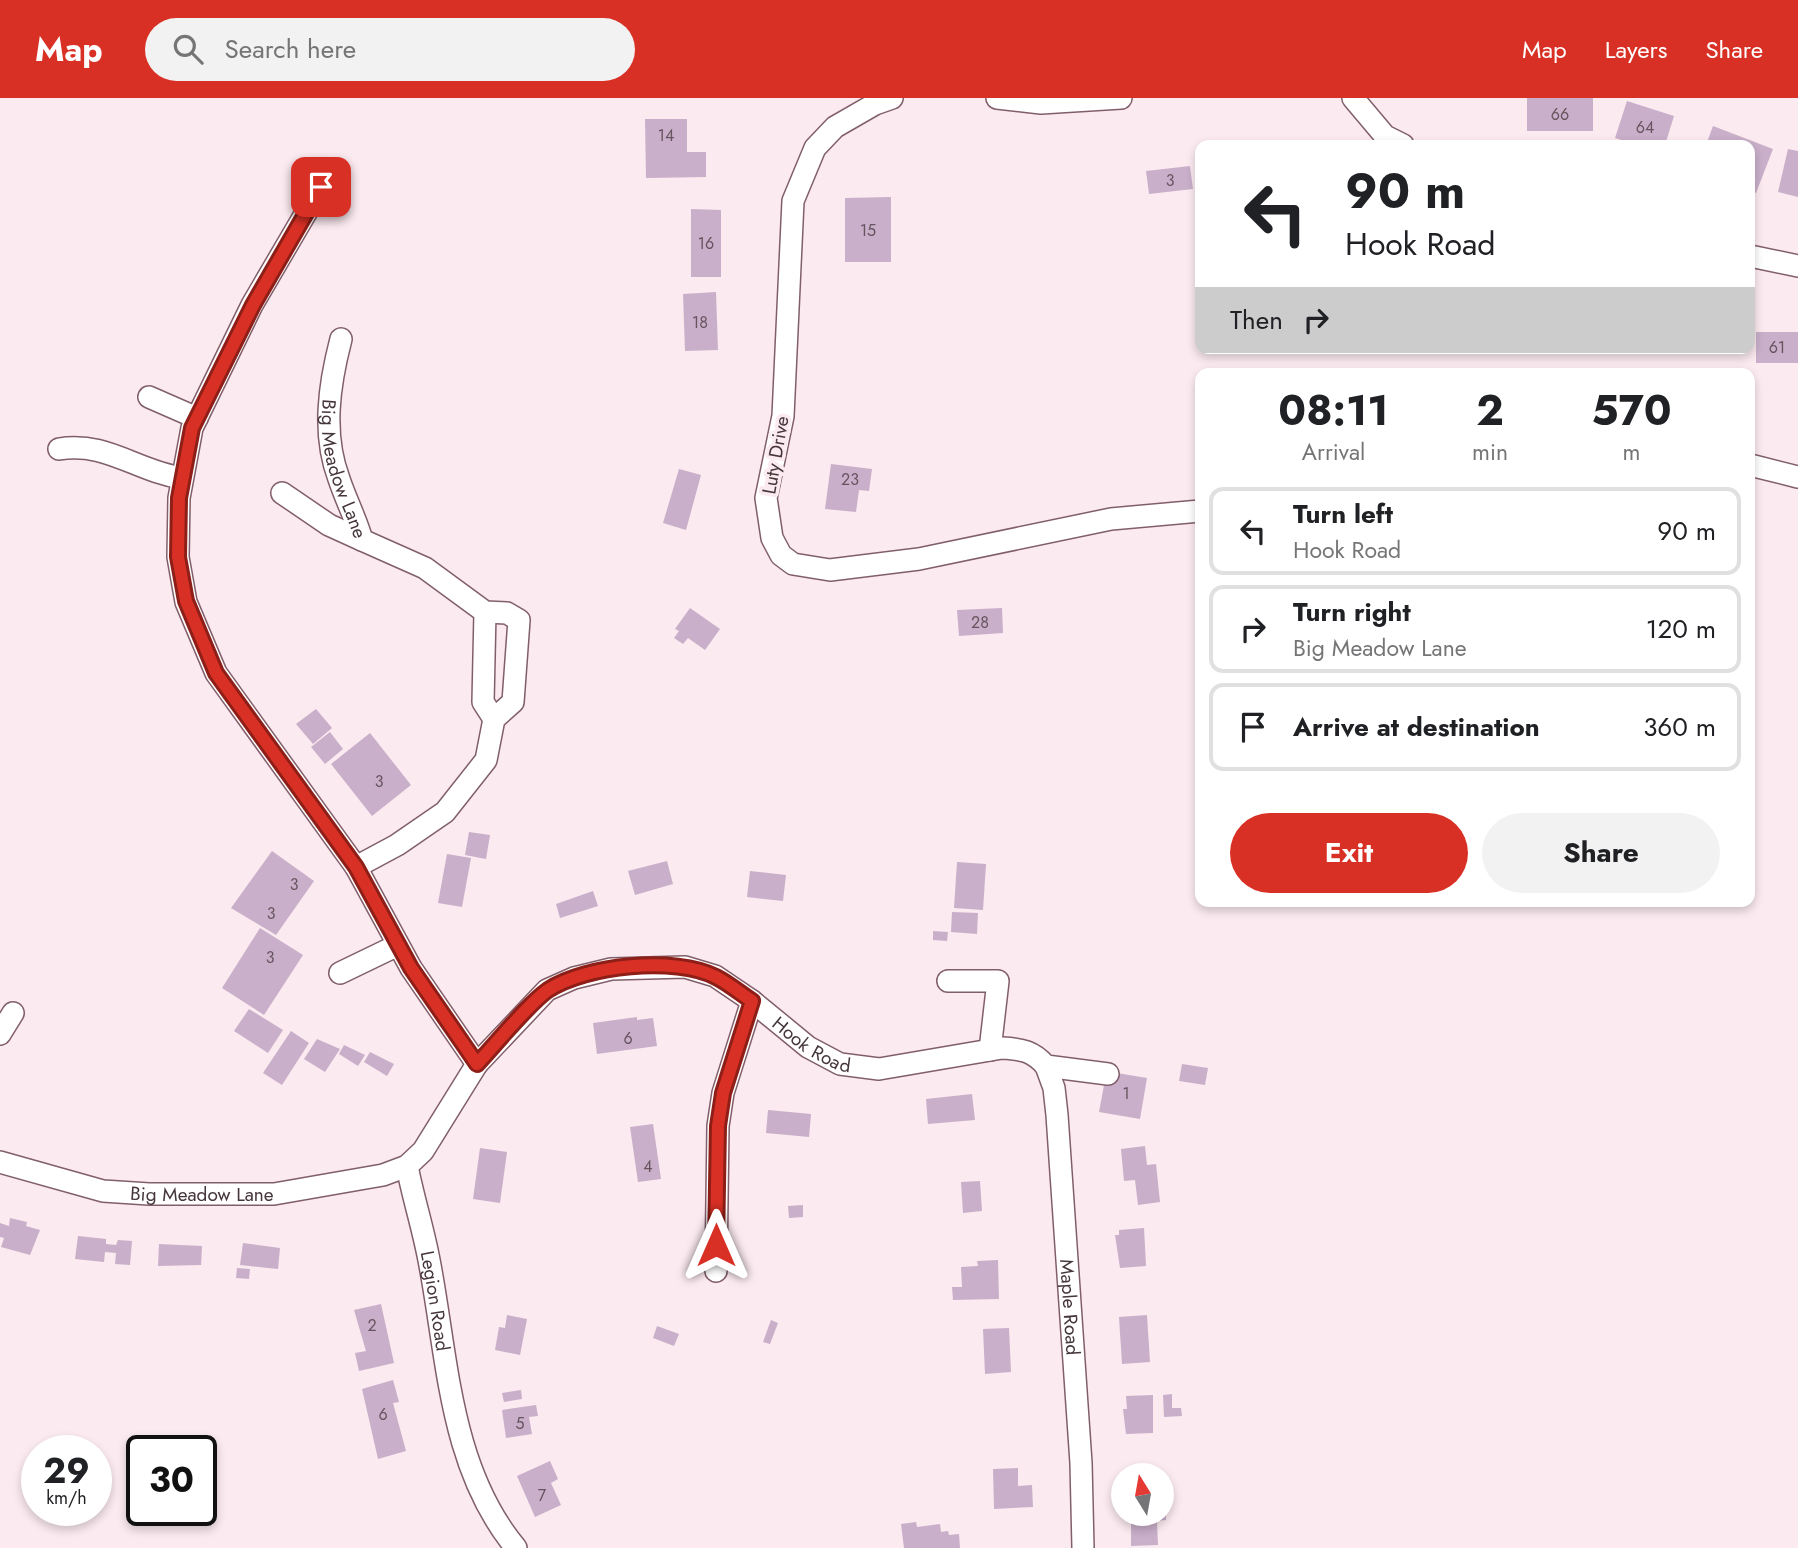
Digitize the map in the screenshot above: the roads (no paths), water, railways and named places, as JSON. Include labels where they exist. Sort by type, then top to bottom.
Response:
[{"type":"street","name":"Luty Drive","points":[[892,98],[875,104],[835,127],[815,148],[793,201],[783,416],[766,498],[772,538],[781,555],[793,564],[830,570],[919,559],[1111,519],[1195,511]]},
{"type":"street","points":[[997,98],[1041,103],[1121,98]]},
{"type":"street","points":[[1353,98],[1385,136],[1393,140]]},
{"type":"street","points":[[321,187],[253,305],[197,418],[182,478],[178,557],[186,601],[197,633],[216,673],[356,867],[398,944],[477,1064],[423,1151],[407,1166]]},
{"type":"street","points":[[1755,257],[1798,266]]},
{"type":"street","name":"Big Meadow Lane","points":[[341,339],[331,386],[331,447],[338,477],[362,540],[425,568],[485,612],[507,613],[519,620],[513,702],[494,719],[486,760],[445,812],[356,867]]},
{"type":"street","points":[[149,397],[197,418]]},
{"type":"street","points":[[60,449],[78,446],[97,448],[145,470],[182,478]]},
{"type":"street","points":[[1755,466],[1798,477]]},
{"type":"street","points":[[282,493],[329,525],[362,540]]},
{"type":"street","name":"Big Meadow Lane","points":[[485,612],[483,702],[494,719]]},
{"type":"street","points":[[340,973],[398,944]]},
{"type":"street","name":"Hook Road","points":[[477,1064],[547,990],[575,978],[611,969],[685,967],[715,976],[752,1001],[808,1047],[841,1065],[879,1069],[990,1050],[1021,1049],[1035,1054],[1046,1066],[1108,1074]]},
{"type":"street","points":[[947,981],[998,981],[990,1050]]},
{"type":"street","points":[[716,1271],[718,1126],[723,1093],[752,1001]]},
{"type":"street","points":[[0,1034],[13,1013]]},
{"type":"street","name":"Maple Road","points":[[1046,1066],[1054,1088],[1057,1115],[1081,1464],[1083,1548]]},
{"type":"street","name":"Big Meadow Lane","points":[[0,1162],[103,1191],[235,1196],[274,1194],[349,1183],[407,1166]]},
{"type":"street","name":"Legion Road","points":[[407,1166],[429,1256],[454,1413],[466,1457],[483,1498],[516,1548]]}]
